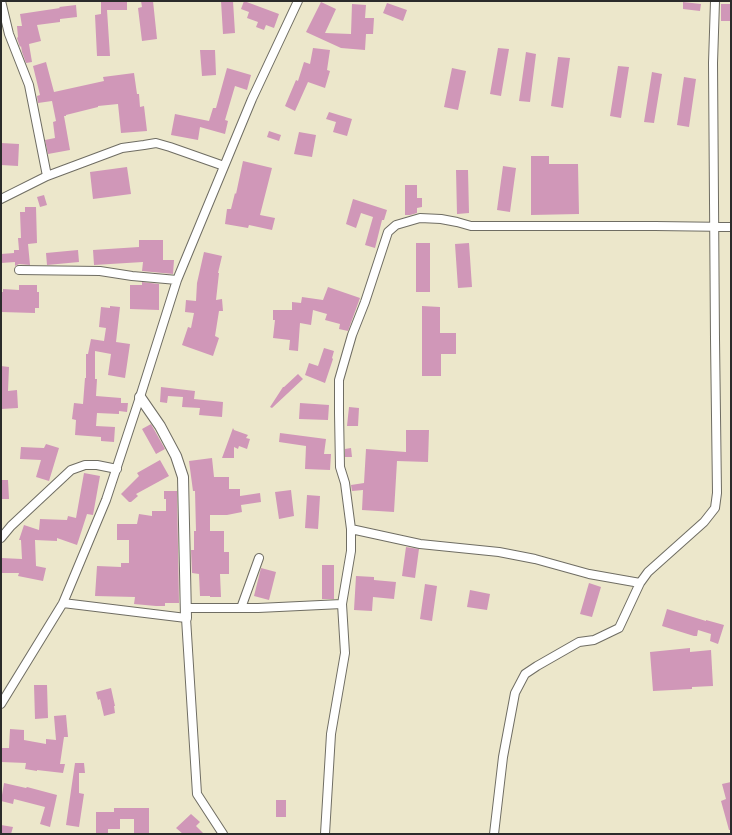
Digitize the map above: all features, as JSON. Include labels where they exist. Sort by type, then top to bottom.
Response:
[{"type":"street","points":[[2,1],[10,34],[29,85],[47,176]]},
{"type":"street","points":[[1,704],[63,603],[106,500],[177,280],[252,99],[298,1]]},
{"type":"street","points":[[494,834],[503,756],[514,693],[525,674],[579,642],[594,640],[619,628],[640,583],[648,572],[704,522],[715,508],[718,493],[713,63],[715,1]]},
{"type":"street","points":[[1,199],[47,176],[122,148],[156,143],[224,166]]},
{"type":"street","points":[[325,834],[331,734],[345,653],[342,604],[351,551],[351,529],[345,483],[340,467],[339,380],[352,335],[365,302],[388,232],[396,225],[420,218],[441,219],[471,226],[731,227]]},
{"type":"street","points":[[19,270],[100,270],[132,276],[177,280]]},
{"type":"street","points":[[140,396],[160,426],[176,456],[183,476],[186,613],[197,794],[223,834]]},
{"type":"street","points":[[1,538],[11,526],[71,470],[85,466],[97,465],[116,469]]},
{"type":"street","points":[[351,529],[420,544],[499,552],[534,559],[589,574],[640,583]]},
{"type":"street","points":[[241,608],[259,558]]},
{"type":"street","points":[[63,603],[186,613],[241,608],[342,604]]},
{"type":"building","points":[[101,1],[127,1],[127,10],[107,10],[110,56],[97,56],[95,15],[101,14]]},
{"type":"building","points":[[141,1],[153,1],[157,39],[142,41],[138,8],[142,7]]},
{"type":"building","points":[[221,1],[233,1],[235,33],[223,34]]},
{"type":"building","points":[[244,1],[279,14],[274,28],[266,25],[264,30],[256,27],[258,22],[247,18],[249,12],[241,9]]},
{"type":"building","points":[[321,2],[336,9],[325,33],[351,34],[352,4],[366,5],[365,18],[374,18],[373,34],[366,34],[365,50],[341,48],[306,32]]},
{"type":"building","points":[[683,2],[701,4],[700,11],[683,9]]},
{"type":"building","points":[[387,3],[407,10],[403,21],[383,13]]},
{"type":"building","points":[[721,4],[731,4],[731,21],[721,21]]},
{"type":"building","points":[[76,5],[77,17],[60,19],[60,22],[37,25],[41,41],[29,44],[32,62],[26,63],[17,38],[17,26],[22,26],[20,14]]},
{"type":"building","points":[[313,48],[330,50],[327,70],[330,71],[325,88],[308,82],[295,111],[285,106],[296,80],[298,81],[304,62],[310,64]]},
{"type":"building","points":[[498,48],[509,49],[501,96],[490,94]]},
{"type":"building","points":[[200,50],[215,50],[216,75],[202,76]]},
{"type":"building","points":[[526,52],[536,54],[530,102],[519,101]]},
{"type":"building","points":[[558,57],[570,58],[563,108],[551,106]]},
{"type":"building","points":[[46,62],[54,92],[104,81],[103,77],[134,73],[137,94],[139,94],[140,107],[144,106],[147,131],[121,133],[118,104],[98,106],[64,116],[70,150],[48,154],[45,140],[55,138],[53,122],[56,121],[52,101],[38,103],[37,96],[40,95],[33,66]]},
{"type":"building","points":[[618,66],[629,67],[621,118],[610,116]]},
{"type":"building","points":[[227,68],[251,75],[247,90],[235,86],[225,120],[228,121],[225,134],[200,127],[198,140],[171,135],[175,114],[209,121],[213,108],[216,108]]},
{"type":"building","points":[[452,68],[466,71],[458,110],[444,107]]},
{"type":"building","points":[[652,72],[662,74],[654,123],[644,122]]},
{"type":"building","points":[[684,77],[696,79],[689,127],[677,125]]},
{"type":"building","points":[[329,112],[352,119],[347,136],[333,132],[336,122],[326,119]]},
{"type":"building","points":[[269,131],[281,135],[279,141],[267,137]]},
{"type":"building","points":[[299,132],[316,135],[312,157],[294,154]]},
{"type":"building","points":[[1,143],[19,144],[18,166],[1,165]]},
{"type":"building","points":[[531,156],[549,156],[549,164],[578,164],[579,214],[531,215]]},
{"type":"building","points":[[243,161],[272,168],[260,215],[275,218],[272,230],[249,225],[248,228],[225,224],[227,209],[231,209],[235,193],[236,194]]},
{"type":"building","points":[[503,166],[516,168],[510,212],[497,210]]},
{"type":"building","points":[[127,167],[131,194],[93,199],[90,172]]},
{"type":"building","points":[[456,170],[468,170],[469,213],[457,214]]},
{"type":"building","points":[[405,185],[417,185],[417,198],[422,198],[422,207],[417,208],[417,213],[405,215]]},
{"type":"building","points":[[44,195],[47,205],[40,207],[37,197]]},
{"type":"building","points":[[353,199],[387,210],[384,220],[382,220],[375,248],[365,245],[373,217],[361,213],[356,228],[346,224]]},
{"type":"building","points":[[25,207],[36,207],[37,243],[28,244],[30,265],[19,264],[15,266],[15,262],[1,263],[1,254],[14,253],[14,250],[19,250],[18,238],[21,238],[20,212],[25,212]]},
{"type":"building","points":[[139,240],[163,240],[163,260],[174,260],[173,274],[142,271],[143,262],[94,265],[93,250],[139,247]]},
{"type":"building","points":[[416,243],[430,243],[430,292],[416,292]]},
{"type":"building","points":[[469,243],[472,287],[458,288],[455,244]]},
{"type":"building","points":[[78,250],[79,262],[47,265],[46,253]]},
{"type":"building","points":[[204,252],[222,256],[218,273],[216,300],[222,299],[223,311],[219,311],[215,336],[219,338],[213,356],[182,345],[188,327],[191,328],[194,313],[185,312],[186,300],[196,301],[197,283]]},
{"type":"building","points":[[142,282],[159,284],[159,310],[130,309],[130,285],[142,285]]},
{"type":"building","points":[[19,285],[37,285],[37,292],[39,292],[39,308],[35,308],[35,313],[1,312],[1,292],[3,292],[3,289],[19,290]]},
{"type":"building","points":[[328,287],[360,298],[348,331],[339,329],[340,324],[325,320],[327,314],[313,310],[311,325],[300,323],[298,351],[289,350],[290,340],[273,338],[275,320],[273,320],[273,310],[292,310],[292,302],[301,303],[302,297],[323,300]]},
{"type":"building","points":[[110,306],[120,307],[116,342],[130,344],[125,378],[108,375],[111,354],[95,351],[95,379],[97,379],[96,396],[121,398],[121,403],[128,403],[127,412],[119,411],[119,414],[97,413],[96,426],[115,427],[114,442],[101,441],[101,437],[75,435],[76,420],[72,419],[74,403],[83,404],[86,378],[86,354],[88,354],[91,339],[104,341],[106,328],[99,327],[101,307],[110,308]]},
{"type":"building","points":[[422,306],[440,307],[440,333],[456,333],[456,354],[441,354],[441,376],[422,376]]},
{"type":"building","points":[[324,348],[334,351],[333,359],[325,383],[305,375],[309,363],[318,366]]},
{"type":"building","points":[[1,366],[9,367],[8,391],[17,390],[18,408],[1,409]]},
{"type":"building","points":[[298,374],[303,379],[272,408],[270,407],[283,387]]},
{"type":"building","points":[[161,387],[195,391],[194,399],[223,402],[222,417],[199,415],[200,408],[182,407],[183,397],[168,396],[167,403],[160,402]]},
{"type":"building","points":[[300,403],[329,405],[328,420],[299,419]]},
{"type":"building","points":[[349,407],[359,408],[358,426],[347,426]]},
{"type":"building","points":[[151,424],[165,449],[156,454],[142,429]]},
{"type":"building","points":[[233,428],[234,430],[248,435],[246,438],[250,439],[247,449],[239,446],[238,449],[234,447],[234,458],[222,458]]},
{"type":"building","points":[[406,430],[429,430],[428,462],[397,461],[394,512],[362,510],[363,490],[352,491],[351,485],[364,483],[366,449],[406,452]]},
{"type":"building","points":[[280,433],[326,439],[324,454],[331,454],[330,470],[305,469],[306,446],[279,442]]},
{"type":"building","points":[[46,444],[59,448],[49,481],[36,477],[41,460],[20,459],[21,447],[44,448]]},
{"type":"building","points":[[351,448],[352,457],[345,457],[345,449]]},
{"type":"building","points":[[212,458],[214,477],[229,477],[229,489],[240,489],[240,496],[260,493],[261,502],[241,505],[242,512],[227,515],[210,515],[210,531],[224,531],[224,552],[229,552],[229,574],[220,574],[221,597],[200,596],[199,574],[192,573],[191,550],[194,550],[194,531],[196,531],[195,491],[193,491],[189,461]]},
{"type":"building","points":[[160,460],[169,476],[136,494],[138,496],[129,502],[121,494],[139,476],[137,473]]},
{"type":"building","points":[[84,473],[100,476],[93,515],[87,514],[77,545],[57,538],[57,541],[35,540],[36,566],[46,568],[43,581],[18,576],[19,573],[1,573],[1,558],[22,559],[21,540],[19,540],[24,525],[39,530],[40,519],[67,520],[68,516],[76,518]]},
{"type":"building","points":[[1,480],[8,480],[9,499],[1,499]]},
{"type":"building","points":[[291,490],[294,516],[279,519],[275,492]]},
{"type":"building","points":[[164,491],[177,491],[179,603],[165,603],[165,606],[156,606],[134,604],[135,597],[95,596],[97,566],[121,567],[121,563],[129,563],[129,540],[117,540],[117,524],[137,524],[139,514],[152,516],[152,511],[166,511]]},
{"type":"building","points":[[307,495],[320,496],[318,529],[305,528]]},
{"type":"building","points":[[406,547],[419,549],[415,578],[402,576]]},
{"type":"building","points":[[322,565],[334,565],[334,599],[322,599]]},
{"type":"building","points":[[261,568],[276,572],[269,600],[254,596]]},
{"type":"building","points":[[356,576],[374,577],[374,580],[396,582],[394,599],[373,597],[372,611],[354,610]]},
{"type":"building","points":[[589,583],[601,587],[592,617],[580,614]]},
{"type":"building","points":[[425,584],[437,586],[432,621],[420,619]]},
{"type":"building","points":[[470,590],[490,594],[487,610],[467,607]]},
{"type":"building","points":[[667,609],[724,625],[718,644],[710,641],[711,634],[698,630],[697,636],[694,636],[662,626]]},
{"type":"building","points":[[690,648],[690,652],[711,650],[713,686],[692,687],[692,689],[653,691],[650,652]]},
{"type":"building","points":[[34,685],[47,685],[48,718],[35,719]]},
{"type":"building","points":[[111,688],[115,713],[104,716],[100,699],[98,700],[96,692]]},
{"type":"building","points":[[66,715],[68,737],[64,737],[60,764],[65,764],[63,773],[25,769],[26,763],[1,762],[1,748],[9,748],[10,729],[24,730],[24,740],[46,744],[46,739],[56,740],[54,716]]},
{"type":"building","points":[[75,763],[84,763],[85,773],[79,773],[79,793],[84,794],[79,827],[66,825]]},
{"type":"building","points":[[731,782],[731,830],[729,830],[721,801],[726,799],[722,784]]},
{"type":"building","points":[[4,783],[57,795],[50,827],[40,824],[45,807],[14,799],[13,804],[1,801]]},
{"type":"building","points":[[276,800],[286,800],[286,817],[276,817]]},
{"type":"building","points":[[114,808],[149,808],[149,834],[134,834],[134,819],[120,819],[120,829],[108,829],[108,834],[96,834],[96,812],[114,812]]},
{"type":"building","points":[[191,814],[200,822],[196,826],[204,834],[183,834],[176,828]]},
{"type":"building","points":[[1,825],[13,827],[11,834],[1,834]]}]
